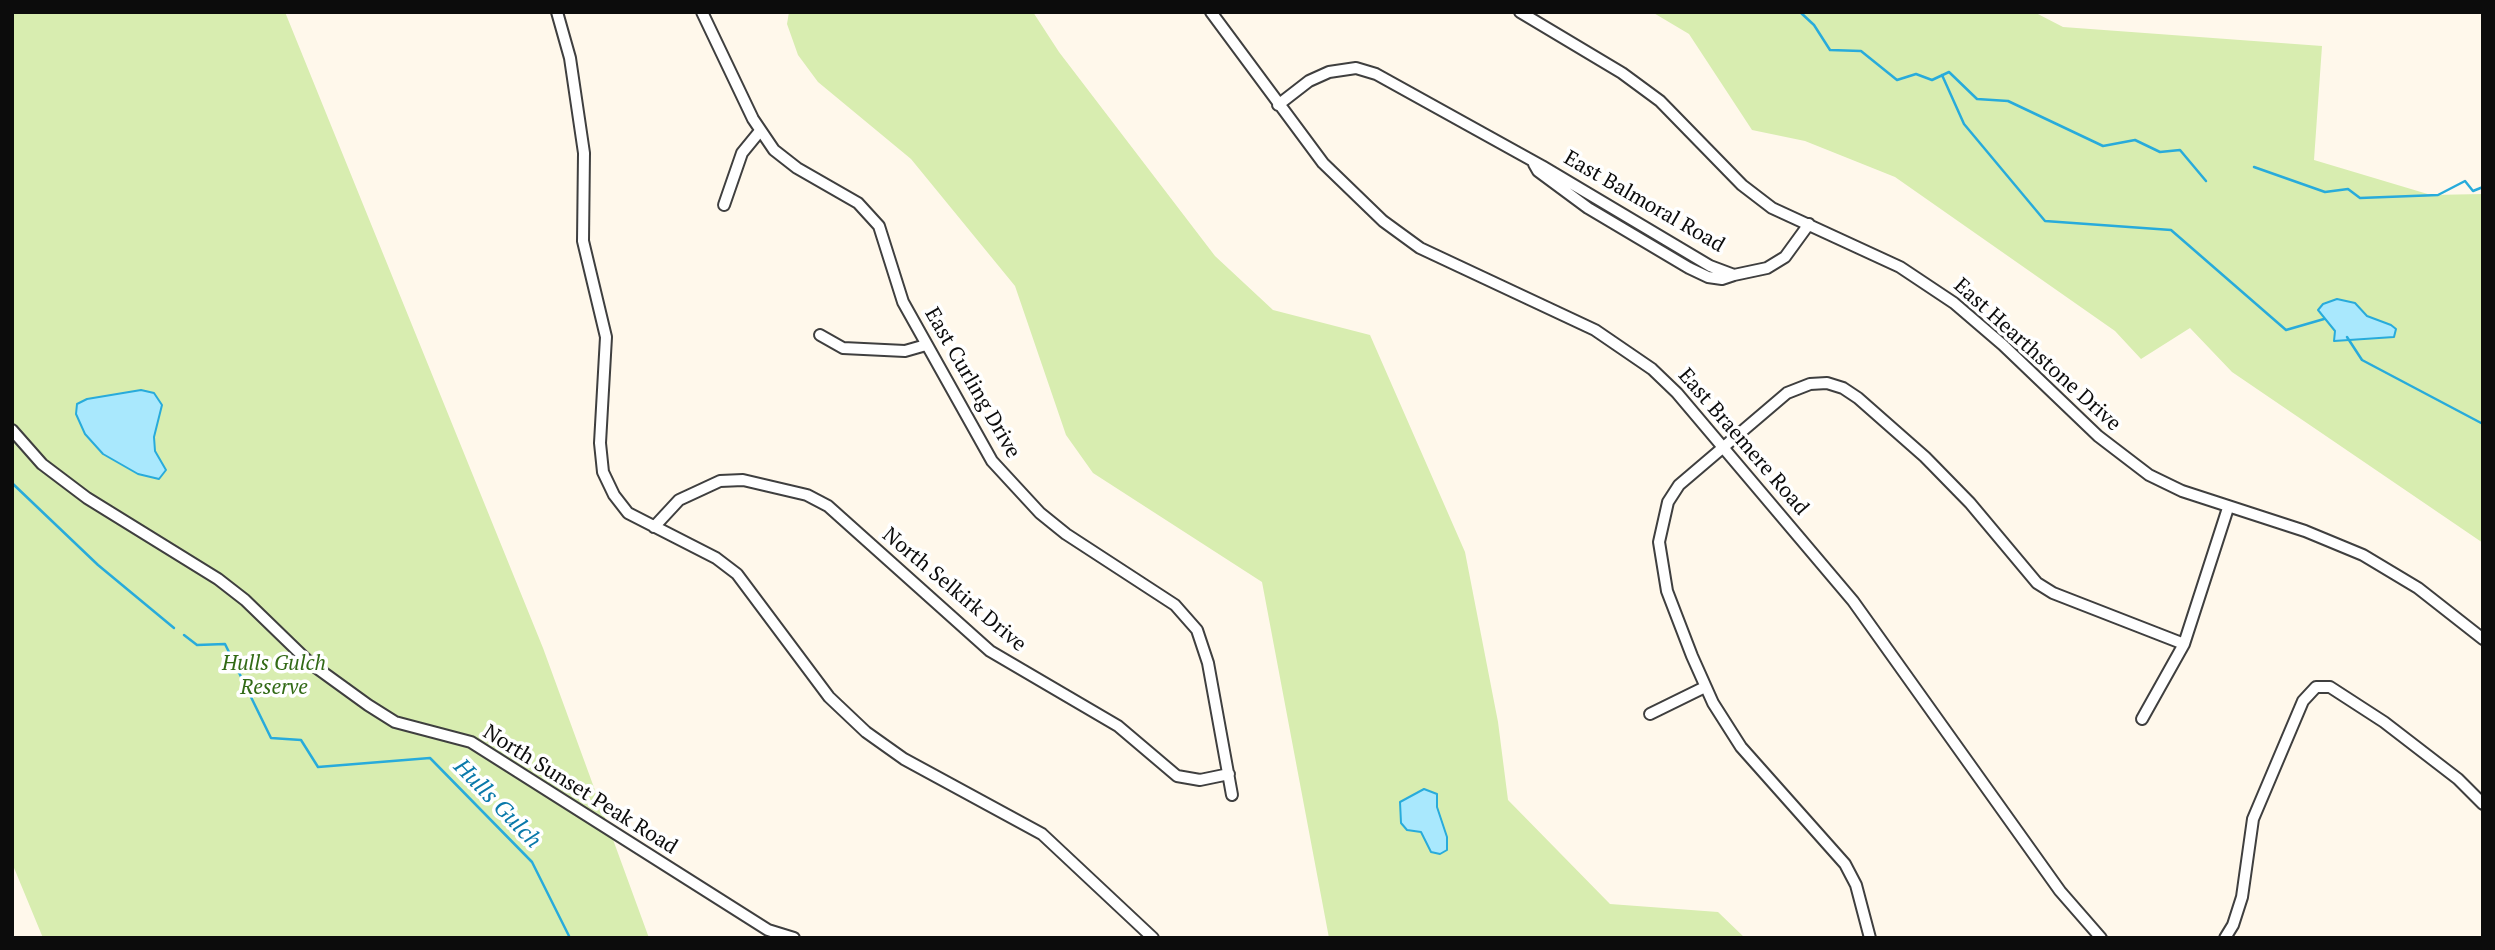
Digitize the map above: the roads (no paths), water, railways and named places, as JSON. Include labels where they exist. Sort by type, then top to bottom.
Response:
[{"type":"street","points":[[557,12],[570,58],[584,153],[583,242],[606,337],[600,443],[603,472],[614,495],[628,513],[716,558],[737,574],[829,698],[866,732],[904,759],[1042,834],[1153,938]]},
{"type":"street","name":"East Curling Drive","points":[[702,12],[760,131],[774,150],[797,167],[848,195],[868,212],[885,239],[896,286],[926,345],[974,432],[1016,490],[1066,534],[1175,605],[1196,630],[1208,663],[1232,795]]},
{"type":"street","name":"East Braemere Road","points":[[1211,12],[1323,163],[1383,221],[1420,248],[1595,330],[1625,348],[1677,393],[1853,601],[2060,891],[2101,938]]},
{"type":"street","name":"East Hearthstone Drive","points":[[1520,12],[1622,73],[1660,101],[1742,185],[1772,208],[1900,267],[1954,303],[2003,345],[2098,436],[2149,475],[2182,491],[2305,531],[2363,555],[2418,588],[2483,639]]},
{"type":"street","name":"East Balmoral Road","points":[[1278,105],[1309,81],[1329,72],[1356,68],[1395,83],[1534,164],[1538,171],[1588,208],[1708,277],[1722,279],[1767,268],[1785,257],[1809,224]]},
{"type":"street","points":[[724,205],[742,153],[760,131]]},
{"type":"street","points":[[820,335],[843,348],[905,351],[926,345]]},
{"type":"street","points":[[1870,938],[1856,885],[1845,864],[1741,747],[1705,687],[1667,590],[1659,542],[1668,502],[1679,485],[1787,393],[1810,384],[1827,383],[1843,388],[1925,457],[1970,503],[2036,583],[2053,593],[2184,644]]},
{"type":"street","name":"North Sunset Peak Road","points":[[12,430],[42,464],[87,498],[218,579],[245,600],[310,663],[368,705],[395,722],[471,742],[757,923],[794,938]]},
{"type":"street","name":"North Selkirk Drive","points":[[654,527],[679,500],[720,481],[743,480],[807,495],[828,506],[990,651],[1118,726],[1177,776],[1200,780],[1228,774]]},
{"type":"street","points":[[2142,719],[2184,644],[2228,508]]},
{"type":"street","points":[[1650,714],[1705,687]]},
{"type":"street","points":[[2225,938],[2242,897],[2253,819],[2303,701],[2316,687],[2330,687],[2384,722],[2458,779],[2483,804]]},
{"type":"water","points":[[2337,299],[2355,303],[2367,316],[2391,325],[2396,329],[2394,337],[2334,341],[2335,331],[2318,310],[2323,304]]},
{"type":"water","points":[[141,390],[154,393],[162,405],[154,437],[155,451],[166,470],[159,479],[138,474],[103,454],[85,434],[76,414],[77,404],[87,399]]},
{"type":"water","points":[[1424,789],[1437,794],[1437,807],[1447,837],[1447,850],[1440,854],[1431,852],[1421,832],[1407,830],[1401,823],[1400,802]]},
{"type":"waterway","points":[[1800,12],[1814,25],[1830,50],[1861,51],[1897,80],[1916,74],[1932,80],[1949,72],[1977,99],[2008,101],[2103,146],[2135,140],[2160,152],[2180,150],[2206,181]]},
{"type":"waterway","points":[[1942,75],[1964,124],[2045,221],[2171,230],[2286,330],[2324,319]]},
{"type":"waterway","points":[[2254,167],[2325,192],[2348,189],[2360,198],[2438,195],[2465,181],[2473,191],[2483,187]]},
{"type":"waterway","points":[[2347,337],[2362,360],[2483,424]]},
{"type":"waterway","name":"Hulls Gulch","points":[[12,483],[98,565],[174,628]]},
{"type":"waterway","name":"Hulls Gulch","points":[[184,635],[197,645],[225,644],[271,738],[301,740],[318,767],[430,758],[532,862],[570,938]]},
{"type":"park label","name":"Hulls Gulch Reserve","points":[[274,676]]}]
